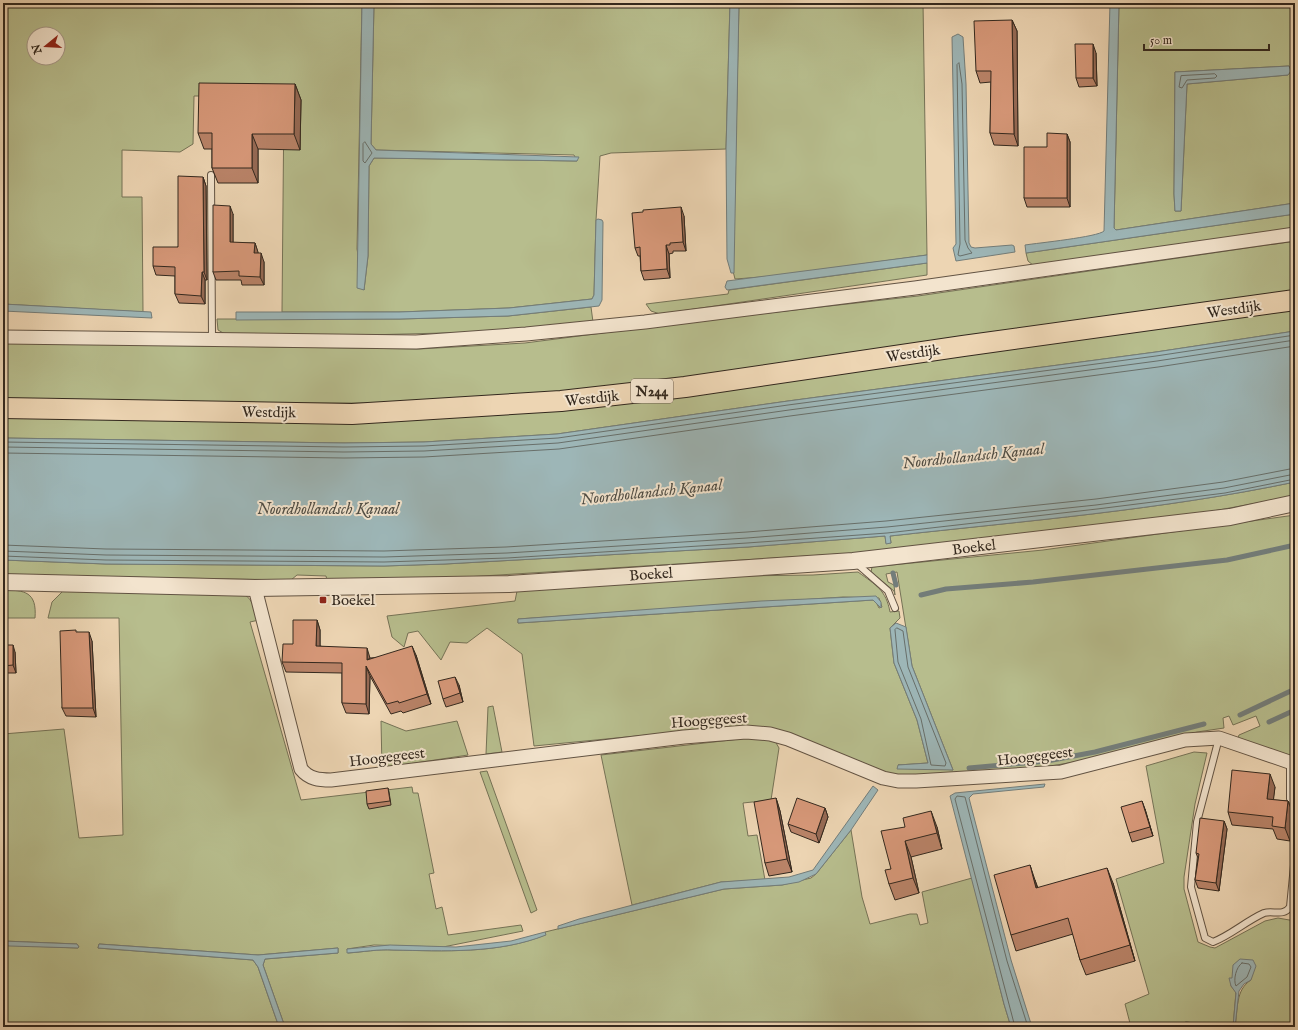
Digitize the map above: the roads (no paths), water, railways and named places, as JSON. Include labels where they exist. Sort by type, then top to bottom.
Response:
[{"type":"main road","name":"Westdijk","points":[[3,408],[352,414],[561,401],[686,387],[963,346],[1295,300]]},
{"type":"street","points":[[3,337],[416,342],[526,334],[645,322],[916,288],[1295,234]]},
{"type":"street","name":"Boekel","points":[[3,582],[255,588],[510,584],[853,561],[1230,517],[1295,503]]},
{"type":"street","name":"Hoogegeest","points":[[255,588],[301,769],[306,774],[319,780],[339,779],[684,737],[746,732],[770,734],[788,739],[890,780],[910,781],[1061,772],[1185,740],[1219,738],[1293,764]]},
{"type":"lane","points":[[211,175],[212,339]]},
{"type":"lane","points":[[853,561],[888,591],[895,608]]},
{"type":"lane","points":[[1219,738],[1197,822],[1191,887],[1205,938],[1213,942],[1263,914],[1281,913],[1288,910],[1290,907],[1295,855]]},
{"type":"lane","points":[[1293,764],[1290,799],[1295,803]]},
{"type":"water","points":[[3,3],[4,3],[3,272]]},
{"type":"water","points":[[362,3],[374,3],[371,144],[376,150],[579,157],[577,161],[374,158],[369,166],[368,256],[364,290],[357,288]]},
{"type":"water","points":[[730,3],[739,3],[734,273],[731,273],[727,259],[726,149]]},
{"type":"water","points":[[1110,3],[1119,3],[1114,228],[1116,230],[1295,203],[1295,214],[1026,253],[1025,245],[1080,238],[1104,231]]},
{"type":"water","points":[[958,34],[963,37],[966,84],[969,243],[971,247],[975,248],[1012,245],[1014,246],[1015,252],[956,261],[953,248],[956,244],[952,37]]},
{"type":"water","points":[[1289,66],[1291,71],[1288,75],[1187,84],[1181,211],[1175,211],[1175,72]]},
{"type":"water","points":[[596,220],[602,220],[603,222],[602,300],[599,306],[508,316],[400,319],[236,320],[236,312],[399,312],[509,308],[592,299],[594,295]]},
{"type":"water","points":[[927,255],[927,263],[727,290],[725,287],[727,281]]},
{"type":"water","points":[[3,304],[151,312],[152,318],[3,311]]},
{"type":"water","name":"Noordhollandsch Kanaal","points":[[1295,331],[1295,482],[1245,492],[1093,514],[890,536],[891,543],[886,544],[885,536],[748,547],[384,566],[106,564],[3,560],[3,438],[344,443],[424,442],[557,434],[788,401],[1156,352]]},
{"type":"water","points":[[876,596],[881,602],[881,608],[873,600],[518,623],[518,619],[761,601]]},
{"type":"water","points":[[896,623],[906,627],[912,666],[953,770],[897,769],[898,765],[928,763],[917,720],[894,663],[890,628]]},
{"type":"water","points":[[1045,784],[1044,787],[973,794],[969,798],[1011,960],[1032,1027],[1011,1027],[950,796],[955,793]]},
{"type":"water","points":[[873,786],[878,790],[851,830],[816,874],[799,882],[782,885],[724,889],[558,929],[558,926],[579,919],[721,882],[789,877],[813,870]]},
{"type":"water","points":[[545,932],[546,935],[509,946],[451,951],[382,950],[347,953],[347,949],[390,945],[456,947],[511,941]]},
{"type":"water","points":[[3,941],[77,944],[79,947],[9,946],[3,945]]},
{"type":"water","points":[[99,944],[258,955],[338,948],[338,953],[265,959],[263,965],[285,1027],[279,1027],[258,967],[253,960],[98,948]]},
{"type":"water","points":[[1240,959],[1253,960],[1256,966],[1251,980],[1244,984],[1239,991],[1235,1027],[1233,1027],[1236,993],[1231,986],[1229,978],[1232,978],[1233,965]]},
{"type":"water","points":[[1186,1022],[1226,1027],[1173,1027]]},
{"type":"waterway","points":[[921,595],[946,589],[1033,582],[1227,560],[1295,545]]},
{"type":"waterway","points":[[893,573],[896,585]]},
{"type":"waterway","points":[[1240,715],[1295,689]]},
{"type":"waterway","points":[[1269,722],[1295,710]]},
{"type":"waterway","points":[[969,768],[1047,761],[1095,752],[1204,724]]},
{"type":"place","name":"Boekel","points":[[323,600]]}]
